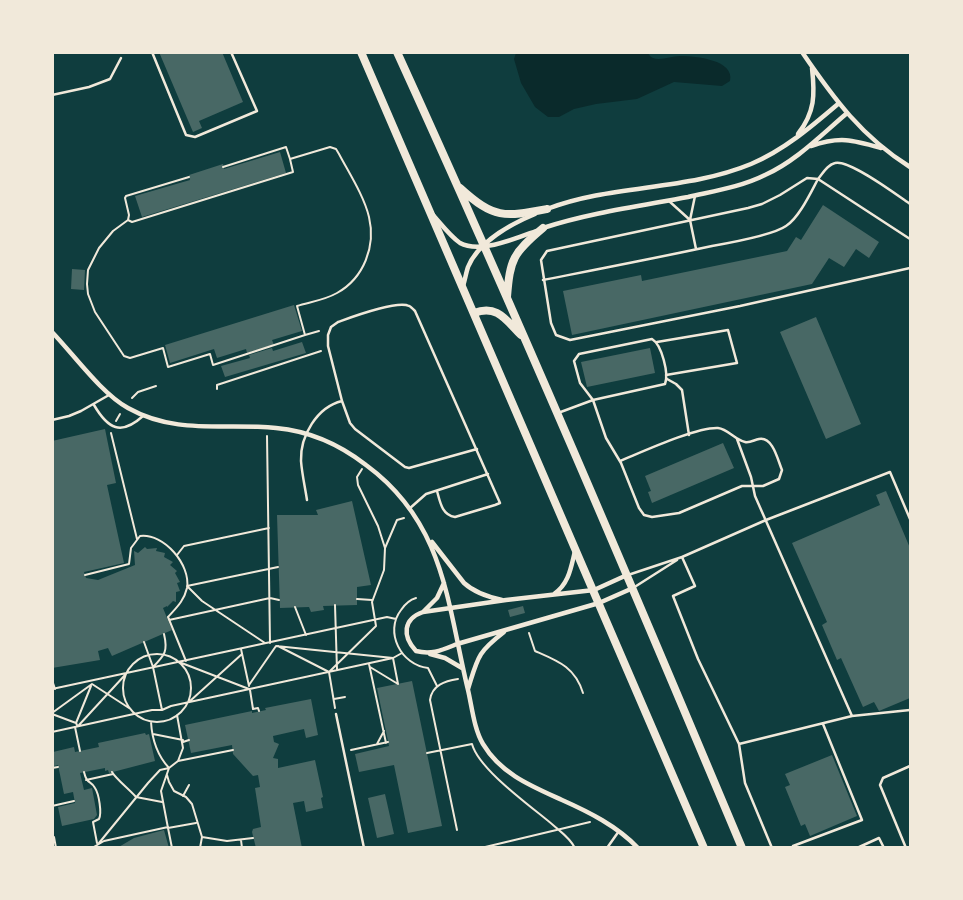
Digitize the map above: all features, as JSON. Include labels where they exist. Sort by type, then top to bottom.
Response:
[{"type":"highway","points":[[361,52],[704,848]]},
{"type":"highway","points":[[400,55],[633,588],[742,848]]},
{"type":"highway","points":[[458,186],[480,206],[492,212],[516,215],[547,209]]},
{"type":"highway","points":[[507,299],[509,271],[515,255],[543,228]]},
{"type":"highway","points":[[474,313],[488,310],[495,312],[501,315],[524,338]]},
{"type":"street","points":[[802,52],[846,114],[867,135],[910,167]]},
{"type":"street","points":[[795,140],[805,126],[815,94],[812,67]]},
{"type":"street","points":[[463,288],[468,267],[475,255],[504,229],[547,209],[571,201],[682,182],[734,170],[768,156],[795,140],[838,104]]},
{"type":"street","points":[[429,210],[461,243],[471,246],[503,243],[543,228],[574,220],[746,183],[764,176],[790,161],[808,148],[846,114]]},
{"type":"street","points":[[808,148],[828,140],[841,139],[884,149]]},
{"type":"street","points":[[52,332],[109,395],[126,408],[143,416],[168,424],[191,427],[274,428],[307,434],[334,444],[367,465],[395,491],[427,537],[464,583],[471,589],[491,598],[506,600]]},
{"type":"street","points":[[427,537],[444,582],[462,668],[482,742],[500,765],[520,780],[600,819],[638,848]]},
{"type":"street","points":[[553,595],[560,590],[566,581],[575,548]]},
{"type":"street","points":[[423,612],[594,590],[627,575]]},
{"type":"street","points":[[444,582],[437,598],[423,612],[411,618],[407,625],[408,639],[416,651],[445,658],[462,668]]},
{"type":"street","points":[[429,653],[599,603],[633,588]]},
{"type":"street","points":[[468,690],[480,654],[486,646],[508,629]]},
{"type":"lane","points":[[152,52],[186,135],[194,137],[257,111],[232,52]]},
{"type":"lane","points":[[52,95],[105,81],[110,78],[121,58]]},
{"type":"lane","points":[[543,280],[739,241],[779,230],[787,226],[829,165],[840,162],[853,166],[910,204]]},
{"type":"lane","points":[[910,239],[818,179],[807,178],[762,204],[547,251],[541,260],[553,331],[560,338],[570,340],[740,306],[910,268]]},
{"type":"lane","points":[[696,195],[690,220],[696,250]]},
{"type":"lane","points":[[668,200],[690,220]]},
{"type":"lane","points":[[437,491],[445,513],[455,517],[500,503],[499,498],[488,474],[477,449],[415,311],[409,306],[402,304],[389,306],[338,322],[331,327],[328,335],[328,346],[342,401],[350,423],[355,429],[405,467],[410,468],[477,449]]},
{"type":"lane","points":[[620,461],[689,434],[719,428],[744,442],[762,438],[771,443],[782,470],[779,479],[763,486],[742,486],[679,513],[652,517],[644,515],[639,508],[620,461],[606,438],[593,400],[580,383],[574,361],[579,354],[652,340],[657,342],[728,330],[737,363],[666,375]]},
{"type":"lane","points":[[557,414],[593,400],[665,384],[667,379],[657,342]]},
{"type":"lane","points":[[667,379],[682,390],[689,434]]},
{"type":"lane","points":[[52,420],[69,416],[94,405],[109,395]]},
{"type":"lane","points":[[307,500],[301,461],[307,434],[317,416],[324,409],[333,403],[342,401]]},
{"type":"lane","points":[[94,405],[100,415],[109,424],[117,428],[131,426],[143,416]]},
{"type":"lane","points":[[736,438],[755,496],[852,716]]},
{"type":"lane","points":[[627,575],[682,557],[766,520],[890,472],[910,519]]},
{"type":"lane","points":[[409,509],[418,499],[488,474]]},
{"type":"lane","points":[[633,588],[682,557]]},
{"type":"lane","points":[[682,557],[695,586],[673,596],[698,659],[739,744],[745,784],[772,848]]},
{"type":"lane","points":[[739,744],[852,716],[910,710]]},
{"type":"lane","points":[[336,714],[364,848]]},
{"type":"lane","points":[[792,847],[862,820],[823,724]]},
{"type":"lane","points":[[906,848],[880,785],[883,778],[910,766]]},
{"type":"lane","points":[[607,848],[619,832]]},
{"type":"lane","points":[[857,848],[879,838],[884,848]]},
{"type":"path","points":[[128,220],[132,222],[293,172],[286,147],[223,167]]},
{"type":"path","points":[[290,159],[330,147],[336,149],[366,208],[371,228],[371,240],[367,258],[352,281],[337,293],[297,306],[305,335]]},
{"type":"path","points":[[189,177],[126,196],[128,220],[113,231],[100,248],[88,270],[88,294],[95,312],[124,356],[130,358],[162,348],[168,366],[210,354],[214,364],[318,331]]},
{"type":"path","points":[[217,389],[218,385],[321,351]]},
{"type":"path","points":[[132,398],[138,392],[156,386]]},
{"type":"path","points":[[116,422],[120,414]]},
{"type":"path","points":[[111,433],[137,539]]},
{"type":"path","points":[[267,436],[270,643]]},
{"type":"path","points":[[329,672],[376,626],[372,612],[372,600],[384,570],[384,548],[378,526],[358,485],[357,477],[362,469]]},
{"type":"path","points":[[384,548],[398,520],[404,518]]},
{"type":"path","points":[[177,555],[184,546],[269,528]]},
{"type":"path","points":[[85,575],[129,564],[131,548],[140,536],[148,536],[166,545],[177,555],[186,571],[186,588],[180,603],[168,617],[186,661]]},
{"type":"path","points":[[265,644],[196,596],[187,586],[278,567]]},
{"type":"path","points":[[169,620],[270,598],[279,600]]},
{"type":"path","points":[[357,599],[372,600]]},
{"type":"path","points":[[335,605],[337,670]]},
{"type":"path","points":[[294,607],[306,635]]},
{"type":"path","points":[[52,680],[54,689],[92,683],[153,667],[387,617],[396,618]]},
{"type":"path","points":[[529,633],[535,652],[568,668],[579,681],[583,693]]},
{"type":"path","points":[[153,667],[164,655],[166,641],[164,634]]},
{"type":"path","points":[[144,642],[153,667],[162,710]]},
{"type":"path","points":[[249,685],[276,646],[275,642]]},
{"type":"path","points":[[276,646],[394,658]]},
{"type":"path","points":[[276,646],[329,672]]},
{"type":"path","points":[[241,649],[253,709],[258,708],[259,712]]},
{"type":"path","points":[[52,732],[76,725],[152,710],[162,710],[171,706],[369,664],[394,658],[402,653]]},
{"type":"path","points":[[127,673],[124,691],[127,704],[135,714],[151,721],[167,720],[178,715],[188,703],[242,654]]},
{"type":"path","points":[[76,725],[108,694],[136,662],[148,656],[164,655],[250,689]]},
{"type":"path","points":[[370,668],[398,684],[394,658]]},
{"type":"path","points":[[179,662],[190,678],[191,692],[188,703]]},
{"type":"path","points":[[351,750],[387,742],[369,664]]},
{"type":"path","points":[[428,668],[437,686]]},
{"type":"path","points":[[329,672],[335,708]]},
{"type":"path","points":[[457,830],[430,700],[432,691],[437,686],[458,679]]},
{"type":"path","points":[[92,683],[131,709]]},
{"type":"path","points":[[76,725],[52,713],[92,683]]},
{"type":"path","points":[[80,751],[76,725],[92,683]]},
{"type":"path","points":[[334,699],[345,697]]},
{"type":"path","points":[[178,715],[183,741],[183,748],[178,761]]},
{"type":"path","points":[[151,721],[152,734],[158,753],[162,761],[169,768]]},
{"type":"path","points":[[377,744],[384,731]]},
{"type":"path","points":[[152,734],[183,741],[189,740]]},
{"type":"path","points":[[427,753],[472,744],[477,756],[491,773],[559,830],[575,848]]},
{"type":"path","points":[[92,848],[160,770],[169,768],[178,761],[233,750]]},
{"type":"path","points":[[52,768],[58,767]]},
{"type":"path","points":[[169,768],[161,791],[172,848]]},
{"type":"path","points":[[84,772],[86,780],[95,786],[101,816],[97,821],[92,822],[98,843]]},
{"type":"path","points":[[86,780],[113,773],[136,797],[162,802]]},
{"type":"path","points":[[167,775],[168,782],[174,791],[192,804],[196,823],[202,837],[200,848]]},
{"type":"path","points":[[183,796],[189,785]]},
{"type":"path","points":[[52,806],[74,801]]},
{"type":"path","points":[[481,848],[600,819]]},
{"type":"path","points":[[98,843],[196,823]]},
{"type":"path","points":[[52,837],[54,837],[56,848]]},
{"type":"path","points":[[202,837],[228,841],[253,838]]},
{"type":"path","points":[[241,840],[242,848]]},
{"type":"water","points":[[647,52],[656,59],[680,56],[704,58],[727,68],[730,74],[730,81],[722,86],[674,82],[637,99],[596,104],[574,109],[559,117],[548,117],[535,107],[521,83],[514,59],[516,53]]},
{"type":"building","points":[[159,52],[222,52],[243,102],[199,121],[202,128],[193,132]]},
{"type":"building","points":[[280,152],[286,173],[142,217],[135,196],[190,180],[189,175],[223,164],[224,169]]},
{"type":"building","points":[[823,205],[879,242],[869,258],[856,249],[844,267],[829,258],[812,284],[572,335],[563,291],[641,275],[642,281],[787,251],[796,237],[801,240]]},
{"type":"building","points":[[72,269],[85,270],[84,290],[71,289]]},
{"type":"building","points":[[294,305],[302,331],[272,340],[274,345],[247,353],[246,349],[217,358],[214,349],[170,363],[165,345]]},
{"type":"building","points":[[816,317],[861,424],[826,439],[780,332]]},
{"type":"building","points":[[302,342],[306,353],[225,377],[221,366],[250,358],[249,355],[272,348],[273,351]]},
{"type":"building","points":[[650,348],[655,373],[587,387],[581,362]]},
{"type":"building","points":[[105,429],[116,483],[107,485],[124,563],[84,572],[86,578],[98,580],[135,565],[134,551],[138,553],[145,547],[147,549],[157,548],[156,551],[165,553],[164,557],[173,562],[170,565],[177,571],[175,573],[180,582],[177,583],[180,591],[176,592],[176,602],[173,601],[163,608],[172,630],[112,656],[108,648],[98,651],[100,660],[52,668],[52,586],[54,585],[52,576],[52,441]]},
{"type":"building","points":[[723,443],[734,468],[652,503],[648,492],[651,491],[645,476]]},
{"type":"building","points":[[886,491],[910,548],[910,698],[879,711],[874,702],[863,707],[841,658],[837,660],[822,625],[827,622],[792,543],[880,505],[876,495]]},
{"type":"building","points":[[352,501],[371,585],[357,587],[357,605],[323,606],[324,610],[311,612],[309,607],[280,608],[277,515],[318,515],[316,510]]},
{"type":"building","points":[[523,606],[525,613],[510,617],[508,610]]},
{"type":"building","points":[[412,681],[442,826],[408,833],[394,765],[359,772],[355,754],[389,746],[377,688]]},
{"type":"building","points":[[311,699],[318,735],[306,738],[304,729],[273,736],[274,742],[279,744],[273,758],[278,759],[278,768],[315,760],[323,797],[321,798],[323,808],[306,812],[304,801],[293,803],[302,848],[256,848],[252,832],[253,829],[261,827],[255,788],[260,787],[258,775],[253,776],[233,754],[232,745],[191,753],[185,725],[252,711],[252,713],[266,710],[265,708]]},
{"type":"building","points":[[145,733],[146,735],[149,734],[155,761],[109,773],[108,770],[105,771],[105,768],[80,773],[84,790],[92,788],[97,815],[94,819],[62,826],[58,807],[75,803],[73,792],[64,794],[58,765],[54,766],[53,752],[74,747],[75,752],[99,747],[98,743]]},
{"type":"building","points":[[832,755],[857,816],[810,836],[805,824],[801,826],[785,787],[790,785],[785,774]]},
{"type":"building","points":[[385,794],[394,834],[377,838],[368,798]]},
{"type":"building","points":[[164,830],[169,848],[117,848],[134,838]]}]
